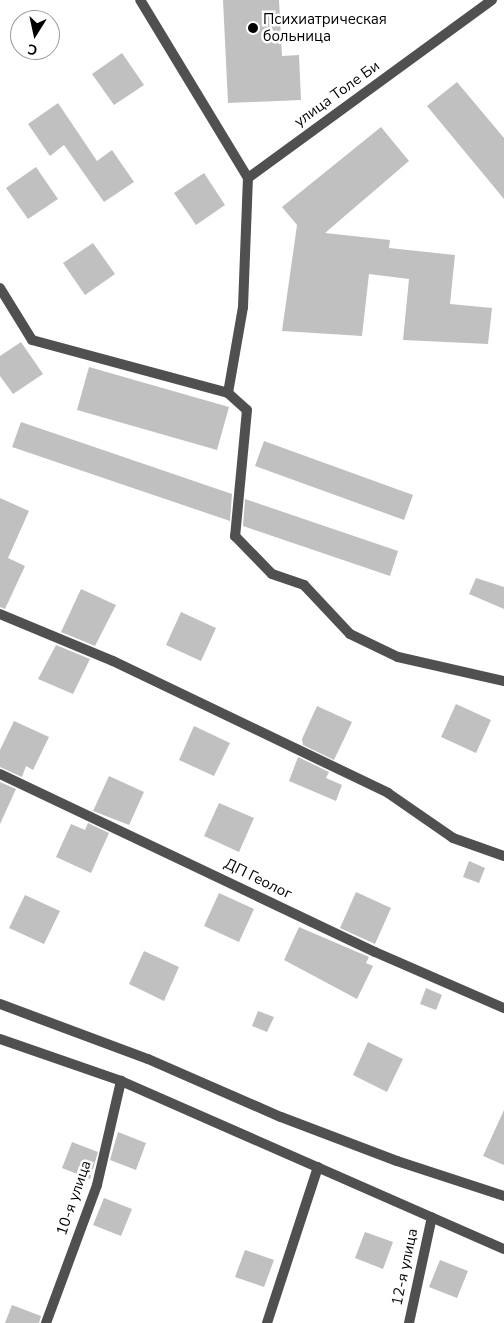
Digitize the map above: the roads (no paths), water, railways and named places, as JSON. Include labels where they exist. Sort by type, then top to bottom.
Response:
[{"type":"street","points":[[140,0],[248,178],[244,307],[228,393]]},
{"type":"street","name":"улица Толе Би","points":[[248,178],[492,0]]},
{"type":"street","points":[[0,288],[32,340],[228,393],[247,410],[235,536],[272,574],[304,585],[350,634],[398,656],[504,681]]},
{"type":"street","points":[[0,614],[113,661],[388,793],[453,838],[504,856]]},
{"type":"street","name":"ДП Геолог","points":[[0,774],[375,952],[504,1008]]},
{"type":"street","points":[[0,1004],[148,1059],[379,1154],[504,1196]]},
{"type":"street","points":[[0,1039],[121,1080],[504,1249]]},
{"type":"street","name":"10-я улица","points":[[46,1323],[97,1185],[121,1080]]},
{"type":"street","points":[[267,1323],[318,1167]]},
{"type":"street","name":"12-я улица","points":[[409,1323],[432,1217]]},
{"type":"place","name":"Психиатрическая больница","points":[[253,28]]}]
